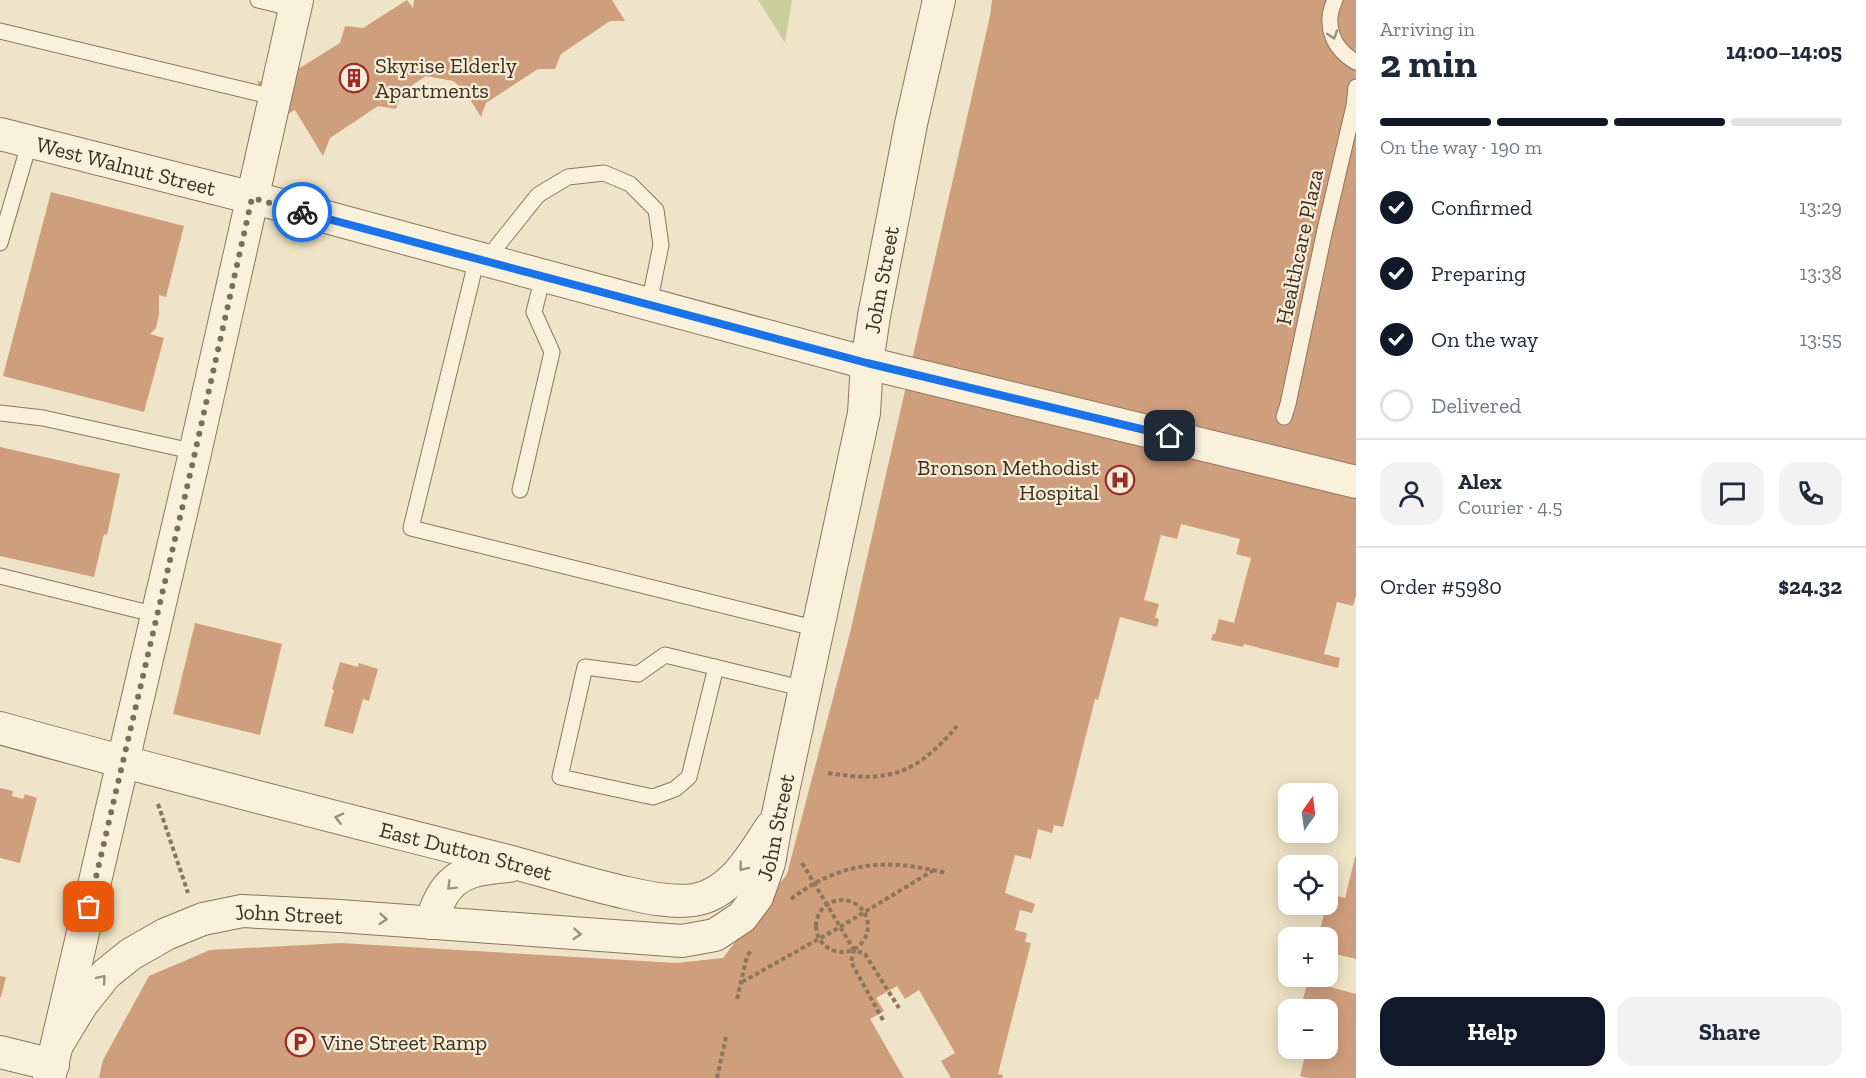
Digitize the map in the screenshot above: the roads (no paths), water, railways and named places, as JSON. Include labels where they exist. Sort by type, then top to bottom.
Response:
[{"type":"street","name":"John Street","points":[[53,1063],[82,1004],[106,974],[131,954],[166,934],[202,919],[242,911],[430,922],[682,941],[714,935],[742,917],[757,897],[770,863],[777,819],[864,413],[867,363],[911,124],[939,0]]},
{"type":"street","points":[[0,1052],[53,1063],[196,452],[296,4]]},
{"type":"street","name":"West Walnut Street","points":[[0,134],[252,198],[867,363],[1356,482]]},
{"type":"street","name":"East Dutton Street","points":[[0,728],[123,762],[525,865],[603,888],[668,900],[694,900],[713,893],[732,880],[777,819]]},
{"type":"street","points":[[430,922],[442,894],[466,873],[482,868],[525,865]]},
{"type":"lane","points":[[258,0],[296,4]]},
{"type":"lane","points":[[1335,0],[1329,21],[1331,35],[1346,56],[1356,62]]},
{"type":"lane","points":[[0,31],[274,97]]},
{"type":"lane","name":"Healthcare Plaza","points":[[1284,417],[1354,106],[1356,87]]},
{"type":"lane","points":[[0,243],[30,141]]},
{"type":"lane","points":[[649,304],[661,245],[656,210],[630,184],[604,173],[568,177],[538,195],[482,260],[411,528],[818,629]]},
{"type":"lane","points":[[520,490],[552,352],[534,312],[543,276]]},
{"type":"lane","points":[[0,413],[43,418],[196,452]]},
{"type":"lane","points":[[0,576],[157,615]]},
{"type":"lane","points":[[716,667],[689,777],[675,789],[653,797],[560,777],[585,667],[638,674],[665,655],[716,667],[805,688]]},
{"type":"place","name":"Skyrise Elderly Apartments","points":[[354,78]]},
{"type":"place","name":"Bronson Methodist Hospital","points":[[1120,480]]},
{"type":"place","name":"Vine Street Ramp","points":[[300,1042]]}]
